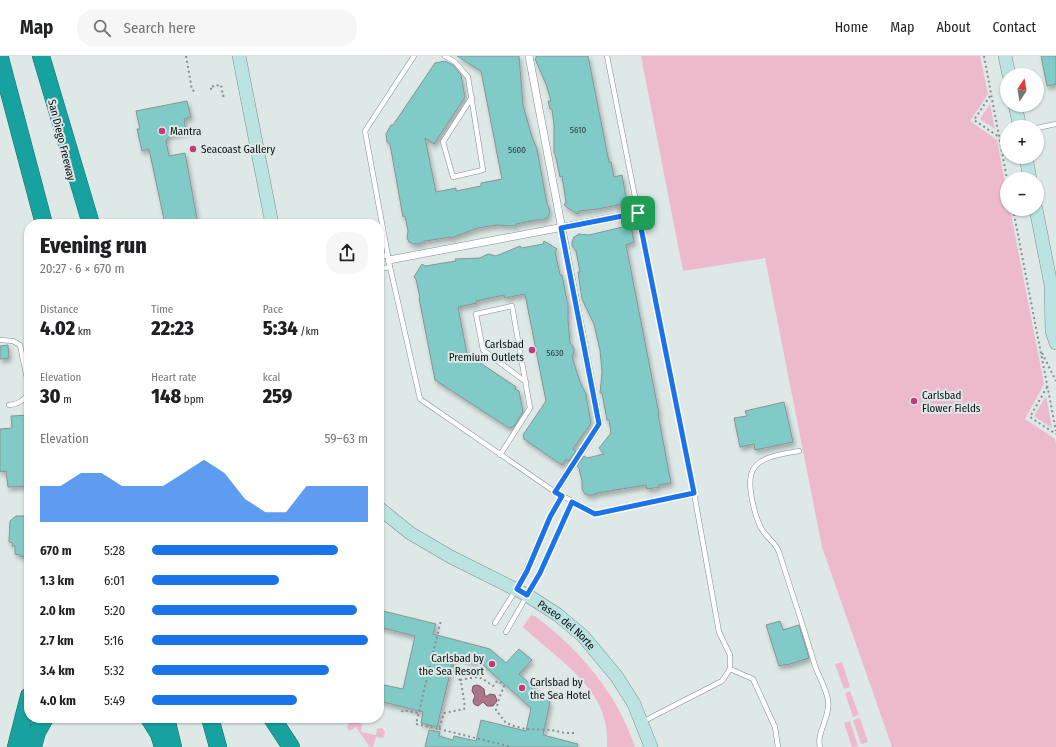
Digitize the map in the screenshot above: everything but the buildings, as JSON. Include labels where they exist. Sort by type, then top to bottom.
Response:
[{"type":"highway","name":"San Diego Freeway","points":[[41,56],[83,219]]},
{"type":"highway","points":[[41,56],[90,219]]},
{"type":"highway","points":[[0,58],[43,219]]},
{"type":"highway","points":[[16,747],[24,716]]},
{"type":"highway","points":[[33,747],[37,732],[42,723]]},
{"type":"highway","points":[[152,723],[159,734],[163,747]]},
{"type":"highway","points":[[167,723],[173,747]]},
{"type":"highway","points":[[211,723],[218,747]]},
{"type":"highway","points":[[275,723],[291,747]]},
{"type":"main road","points":[[240,56],[271,219]]},
{"type":"main road","points":[[1006,56],[1008,68]]},
{"type":"main road","points":[[1037,216],[1051,285],[1056,298]]},
{"type":"main road","points":[[1051,285],[1052,331],[1056,343]]},
{"type":"main road","name":"Paseo del Norte","points":[[384,512],[410,533],[451,557],[522,592],[558,615],[583,636],[617,677],[634,704],[651,747]]},
{"type":"street","points":[[529,56],[599,424],[555,492]]},
{"type":"street","points":[[389,261],[638,213]]},
{"type":"lane","points":[[382,219],[366,131],[414,56]]},
{"type":"lane","points":[[445,56],[455,62],[468,77],[472,98],[483,170],[453,177],[443,142],[472,98]]},
{"type":"lane","points":[[607,56],[694,493],[719,632],[730,655],[730,669],[722,681],[641,722]]},
{"type":"lane","points":[[1044,127],[1056,124]]},
{"type":"lane","points":[[384,233],[420,399],[555,492],[595,514],[694,493]]},
{"type":"lane","points":[[384,258],[389,261]]},
{"type":"lane","points":[[384,265],[389,261]]},
{"type":"lane","points":[[500,455],[530,408],[526,382],[512,306],[476,314],[483,350],[526,382]]},
{"type":"lane","points":[[0,340],[13,341],[20,345],[24,364]]},
{"type":"lane","points":[[9,405],[16,404],[24,400]]},
{"type":"lane","points":[[799,451],[778,455],[757,464],[753,469],[750,482],[752,500],[759,521],[763,531],[778,547],[828,700],[828,714],[822,730],[820,747]]},
{"type":"lane","points":[[506,632],[522,592],[527,571],[550,517],[562,496]]},
{"type":"lane","points":[[495,623],[540,573],[572,502]]},
{"type":"lane","points":[[730,669],[753,679],[775,727],[778,747]]},
{"type":"path","points":[[186,56],[192,90],[196,92]]},
{"type":"path","points":[[984,56],[1006,172]]},
{"type":"path","points":[[210,89],[214,88],[213,86],[221,85],[223,96],[226,95]]},
{"type":"path","points":[[991,95],[974,120],[999,137]]},
{"type":"path","points":[[1014,216],[1056,431]]},
{"type":"path","points":[[1041,351],[1056,381]]},
{"type":"path","points":[[1048,386],[1030,417],[1056,434]]},
{"type":"path","points":[[441,620],[416,724],[512,747]]},
{"type":"path","points":[[433,655],[453,661],[454,670],[460,680],[465,707],[464,709],[444,713],[439,729]]},
{"type":"path","points":[[460,680],[477,676],[482,677],[492,686],[497,682],[503,684],[504,687],[496,710],[506,723],[525,729],[575,733]]},
{"type":"path","points":[[402,712],[403,710],[418,713]]},
{"type":"shaded area","name":"Carlsbad Flower Fields","points":[[641,56],[980,56],[988,94],[970,121],[997,140],[1000,164],[1001,164],[1003,172],[1000,172],[1000,216],[1011,216],[1044,384],[1025,419],[1055,439],[1056,444],[1056,747],[892,747],[822,547],[765,258],[683,271]]},
{"type":"shaded area","points":[[990,104],[995,129],[980,119]]},
{"type":"shaded area","points":[[1046,396],[1052,428],[1034,416]]},
{"type":"shaded area","points":[[531,615],[535,616],[567,643],[595,674],[618,709],[635,747],[607,747],[606,727],[601,709],[592,693],[567,665],[523,627]]},
{"type":"shaded area","points":[[842,662],[850,687],[844,689],[835,664]]},
{"type":"shaded area","points":[[477,685],[484,689],[485,696],[490,694],[495,695],[497,701],[493,706],[487,706],[483,702],[478,706],[474,704],[473,701],[475,696],[472,691],[473,686]]},
{"type":"shaded area","points":[[850,691],[859,715],[853,717],[845,693]]},
{"type":"shaded area","points":[[860,718],[868,742],[861,744],[853,720]]},
{"type":"shaded area","points":[[850,721],[858,746],[852,747],[844,723]]},
{"type":"shaded area","points":[[349,723],[359,723],[362,724],[361,732],[376,735],[377,729],[382,728],[385,732],[384,737],[376,737],[373,747],[370,747],[356,727],[349,731],[347,727]]},
{"type":"place","name":"Mantra","points":[[162,131]]},
{"type":"place","name":"Seacoast Gallery","points":[[193,149]]},
{"type":"place","name":"Carlsbad Premium Outlets","points":[[532,350]]},
{"type":"place","name":"Carlsbad Flower Fields","points":[[914,401]]},
{"type":"place","name":"Carlsbad by the Sea Resort","points":[[492,664]]},
{"type":"place","name":"Carlsbad by the Sea Hotel","points":[[522,688]]},
{"type":"route","points":[[638,213],[694,493],[595,514],[572,502],[540,573],[527,595],[517,589],[527,571],[550,517],[562,496],[555,492],[599,424],[561,228],[638,213]]}]
